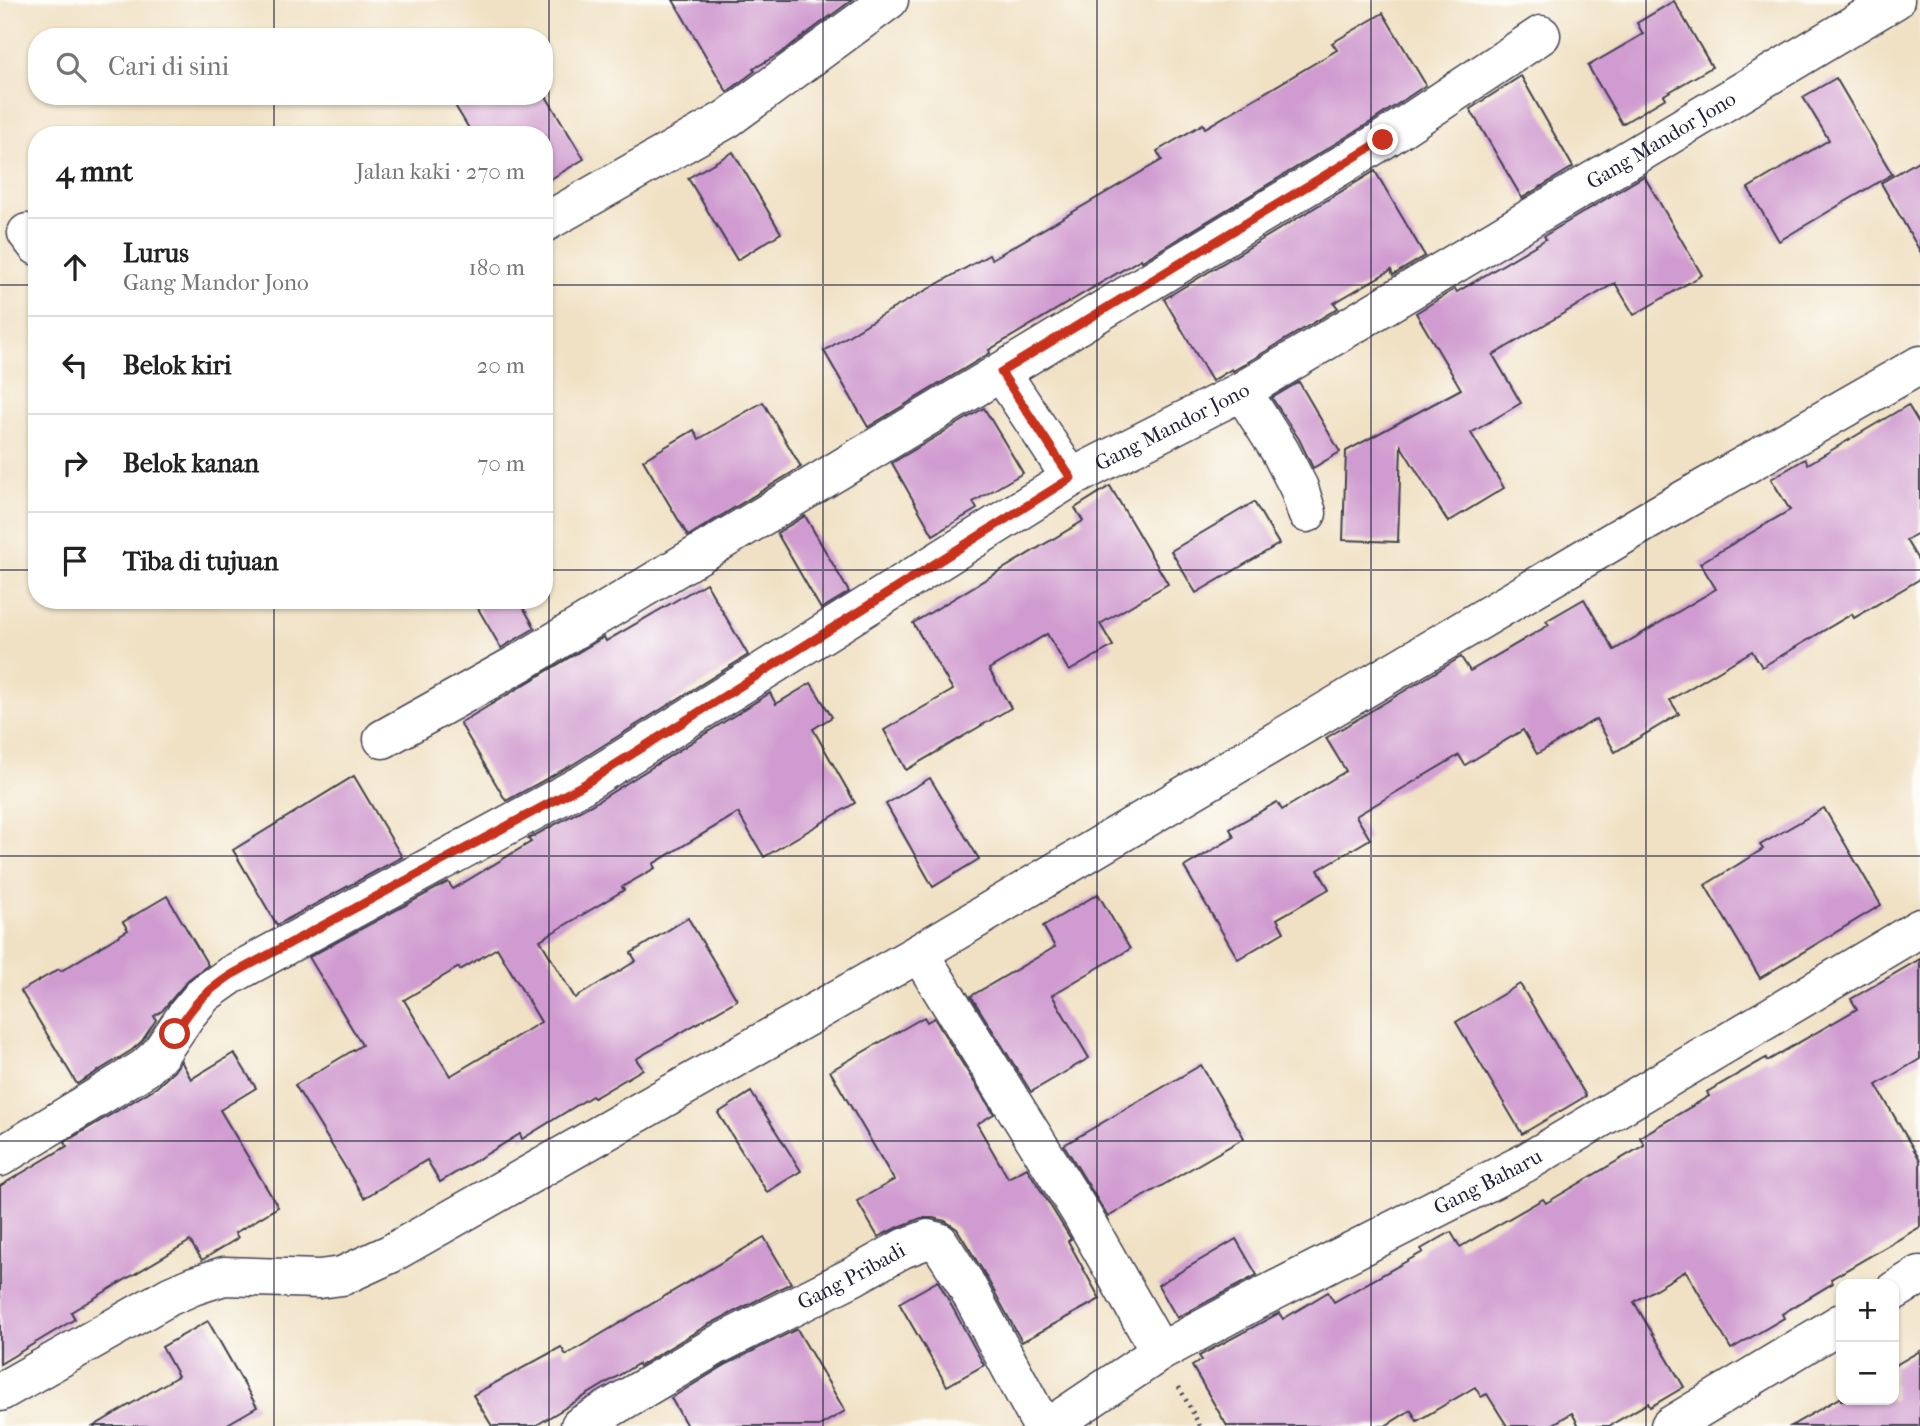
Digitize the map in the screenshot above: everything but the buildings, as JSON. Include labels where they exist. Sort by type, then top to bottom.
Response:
[{"type":"street","points":[[553,217],[727,119],[889,0]]},
{"type":"street","name":"Gang Mandor Jono","points":[[0,1157],[145,1068],[159,1055],[204,994],[231,975],[583,785],[1071,478],[1242,391],[1895,0]]},
{"type":"street","points":[[383,739],[521,662],[1383,140],[1541,35]]},
{"type":"street","points":[[0,1392],[170,1296],[193,1286],[225,1276],[318,1279],[342,1276],[390,1254],[919,953],[1647,520],[1920,366]]},
{"type":"street","points":[[1001,372],[1071,478]]},
{"type":"street","points":[[1242,391],[1280,451],[1299,488],[1307,513]]},
{"type":"street","name":"Gang Baharu","points":[[1050,1426],[1160,1352],[1525,1163],[1920,928]]},
{"type":"street","points":[[919,953],[1082,1215],[1160,1352]]},
{"type":"street","name":"Gang Pribadi","points":[[580,1426],[717,1345],[902,1249],[928,1239],[939,1242],[964,1281],[1042,1426]]},
{"type":"street","points":[[1899,1288],[1920,1275]]},
{"type":"street","points":[[1670,1426],[1836,1326]]},
{"type":"route","points":[[175,1034],[204,994],[231,975],[583,785],[1071,478],[1001,372],[1383,140]]}]
